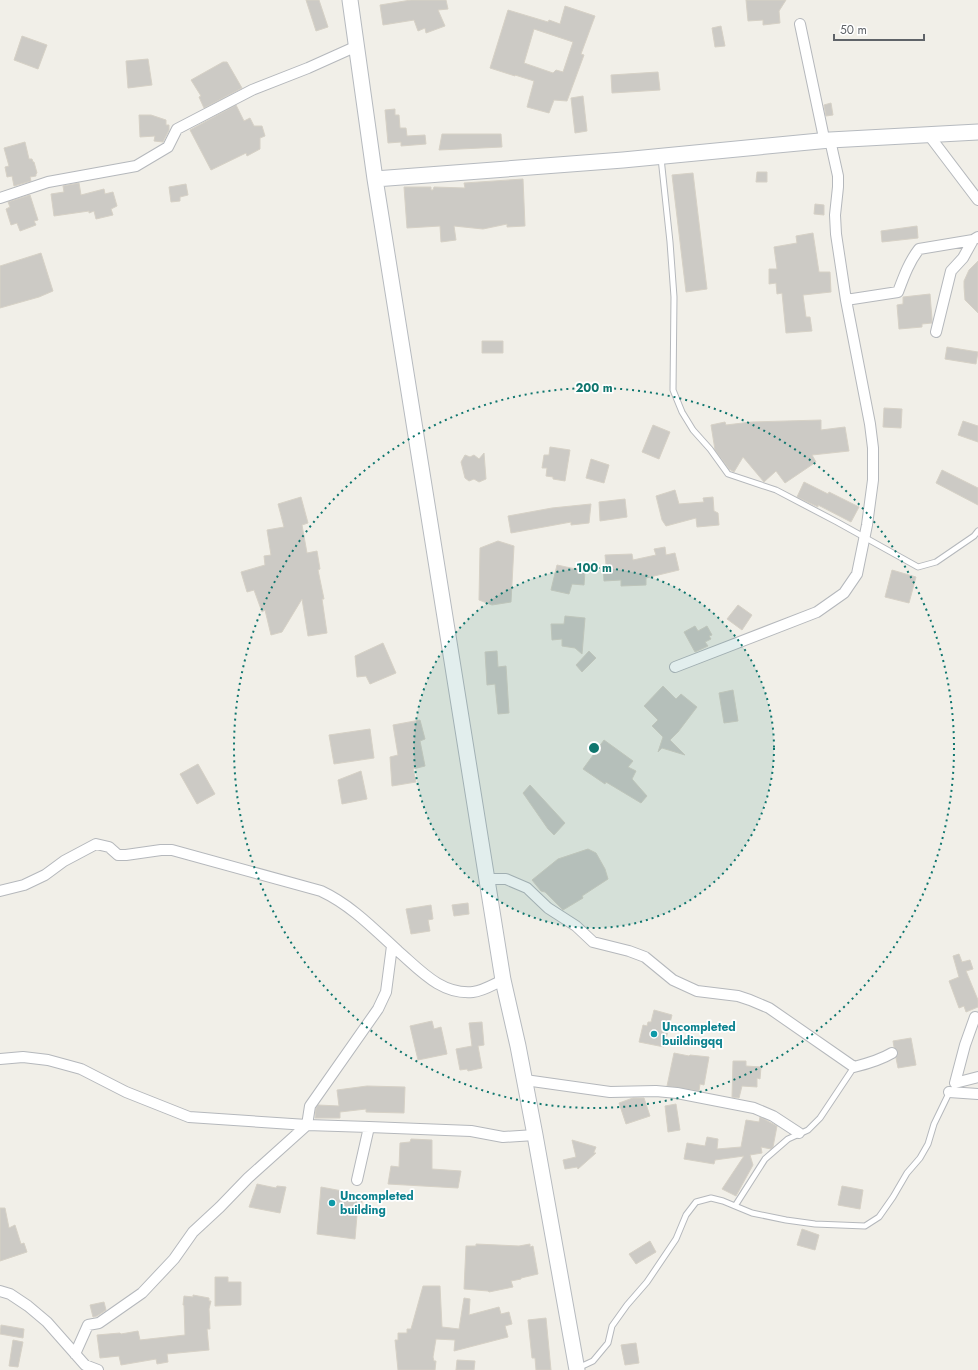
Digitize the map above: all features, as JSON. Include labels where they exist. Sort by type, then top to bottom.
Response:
[{"type":"main road","points":[[350,0],[375,179],[503,980],[536,1135],[577,1369]]},
{"type":"main road","points":[[375,179],[661,156],[825,140],[978,132]]},
{"type":"street","points":[[675,667],[817,612],[844,592],[857,574],[867,525],[873,480],[873,448],[870,424],[846,300],[836,234],[835,215],[838,176],[824,138],[800,24]]},
{"type":"street","points":[[0,198],[48,182],[136,166],[168,147],[177,129],[252,90],[308,68],[357,46]]},
{"type":"street","points":[[928,134],[978,200]]},
{"type":"street","points":[[846,300],[898,292],[904,274],[912,258],[919,249],[976,239]]},
{"type":"street","points":[[936,332],[951,271],[963,258],[976,239]]},
{"type":"street","points":[[0,891],[24,885],[45,875],[64,861],[96,844],[109,847],[118,855],[172,850],[322,891],[337,898],[423,975],[451,990],[464,993],[474,992],[503,980]]},
{"type":"street","points":[[488,879],[506,879],[527,888],[548,908],[576,926],[593,942],[645,956],[673,980],[698,991],[738,996],[769,1008],[854,1067],[866,1064],[876,1059],[884,1058],[892,1053]]},
{"type":"street","points":[[75,1354],[88,1325],[99,1323],[142,1293],[174,1259],[193,1232],[248,1178],[307,1125],[310,1106],[378,1010],[384,998],[392,946]]},
{"type":"street","points":[[975,1017],[964,1045],[955,1083],[978,1077]]},
{"type":"street","points":[[0,1059],[23,1057],[48,1060],[80,1069],[126,1092],[189,1117],[307,1125],[471,1131],[503,1136],[536,1135]]},
{"type":"street","points":[[525,1080],[610,1092],[656,1091],[677,1093],[754,1108],[773,1116],[799,1133]]},
{"type":"street","points":[[949,1092],[978,1094]]},
{"type":"street","points":[[357,1180],[369,1127]]},
{"type":"street","points":[[0,1292],[10,1294],[28,1306],[47,1322],[85,1365],[98,1370]]},
{"type":"lane","points":[[661,156],[674,297],[674,390],[682,412],[692,430],[710,450],[728,474],[776,490],[918,567],[936,562],[974,536],[978,531]]},
{"type":"lane","points":[[735,1206],[765,1159],[788,1139],[808,1130],[820,1118],[854,1067]]},
{"type":"lane","points":[[577,1369],[593,1361],[608,1343],[612,1326],[646,1282],[676,1239],[686,1215],[696,1202],[711,1198],[723,1201],[752,1213],[786,1220],[815,1224],[865,1226],[879,1217],[907,1173],[920,1158],[928,1144],[934,1124],[949,1092],[955,1083]]},
{"type":"building","points":[[306,0],[319,0],[328,27],[316,31]]},
{"type":"building","points":[[411,0],[446,0],[448,9],[438,10],[445,26],[426,33],[425,28],[418,31],[414,20],[383,25],[380,5]]},
{"type":"building","points":[[746,0],[786,0],[779,11],[780,23],[763,25],[763,20],[748,21]]},
{"type":"building","points":[[565,6],[595,16],[581,54],[584,55],[567,101],[554,100],[549,113],[527,107],[534,81],[490,68],[508,10],[560,24]],"holes":[[[534,29],[573,42],[563,72],[556,70],[553,73],[524,63]]]},
{"type":"building","points":[[721,26],[725,46],[715,47],[712,28]]},
{"type":"building","points":[[22,36],[47,45],[38,69],[14,60]]},
{"type":"building","points":[[148,59],[152,85],[128,88],[126,61]]},
{"type":"building","points":[[223,62],[227,62],[242,88],[204,108],[199,97],[201,96],[191,80]]},
{"type":"building","points":[[658,72],[660,90],[612,93],[611,75]]},
{"type":"building","points":[[583,96],[587,131],[575,133],[571,98]]},
{"type":"building","points":[[831,103],[833,115],[826,116],[824,105]]},
{"type":"building","points":[[236,105],[244,121],[250,118],[254,126],[262,126],[265,136],[260,138],[260,149],[247,156],[246,153],[211,170],[190,130]]},
{"type":"building","points":[[395,109],[395,115],[399,115],[400,128],[406,128],[407,136],[425,135],[426,144],[401,146],[401,142],[388,143],[385,110]]},
{"type":"building","points":[[139,115],[151,115],[166,120],[166,125],[169,125],[169,130],[163,142],[154,141],[155,136],[140,137]]},
{"type":"building","points":[[442,134],[501,134],[502,147],[439,150]]},
{"type":"building","points":[[25,142],[29,159],[32,159],[34,162],[37,173],[36,176],[30,177],[31,181],[14,186],[12,176],[7,177],[5,167],[9,166],[4,148]]},
{"type":"building","points":[[757,172],[767,172],[767,182],[756,182]]},
{"type":"building","points":[[693,173],[707,289],[686,292],[672,175]]},
{"type":"building","points":[[523,179],[525,226],[507,227],[507,224],[483,229],[454,226],[456,240],[441,242],[440,226],[407,228],[404,187],[431,187],[431,190],[433,190],[434,187],[465,188],[464,183]]},
{"type":"building","points":[[79,183],[81,195],[104,189],[105,194],[113,192],[117,206],[111,209],[113,215],[96,219],[94,211],[89,213],[89,211],[54,216],[51,194],[64,192],[63,186]]},
{"type":"building","points":[[186,184],[188,195],[180,197],[180,201],[171,202],[169,187]]},
{"type":"building","points":[[30,195],[38,220],[34,221],[36,225],[20,231],[17,223],[11,225],[6,209],[10,207],[8,202]]},
{"type":"building","points":[[815,204],[824,205],[824,215],[814,214]]},
{"type":"building","points":[[917,226],[918,238],[882,242],[881,231]]},
{"type":"building","points":[[813,233],[819,272],[830,272],[831,292],[803,295],[806,317],[810,317],[812,331],[786,333],[782,293],[777,294],[776,283],[769,284],[769,269],[777,269],[774,247],[797,243],[796,236]]},
{"type":"building","points":[[41,253],[53,291],[39,297],[0,308],[0,266]]},
{"type":"building","points":[[978,261],[978,313],[965,300],[964,281],[969,270]]},
{"type":"building","points":[[930,294],[932,323],[922,324],[922,327],[899,329],[897,305],[903,304],[903,297]]},
{"type":"building","points":[[482,341],[503,341],[503,353],[482,353]]},
{"type":"building","points":[[947,347],[978,352],[976,364],[945,359]]},
{"type":"building","points":[[884,408],[902,409],[901,428],[883,427]]},
{"type":"building","points":[[821,420],[821,430],[845,427],[849,451],[812,455],[816,462],[785,483],[776,471],[764,482],[743,457],[734,472],[729,469],[715,450],[711,425],[725,422],[726,425],[751,422]]},
{"type":"building","points":[[963,421],[978,426],[978,442],[958,435]]},
{"type":"building","points":[[653,425],[670,432],[659,459],[642,452]]},
{"type":"building","points":[[550,447],[570,450],[565,481],[546,476],[547,468],[542,468],[544,455],[549,455]]},
{"type":"building","points":[[484,453],[486,479],[479,482],[474,479],[469,481],[465,478],[461,462],[465,455],[470,457],[474,455],[479,459]]},
{"type":"building","points":[[591,459],[609,465],[604,483],[586,478]]},
{"type":"building","points":[[942,470],[978,488],[978,505],[936,483]]},
{"type":"building","points":[[804,482],[828,494],[829,492],[859,507],[851,522],[818,505],[818,507],[797,497]]},
{"type":"building","points":[[675,490],[679,504],[704,502],[703,498],[713,497],[714,511],[718,513],[719,525],[697,527],[696,518],[666,526],[662,520],[656,496]]},
{"type":"building","points":[[301,497],[308,523],[302,525],[307,553],[317,551],[320,569],[318,570],[324,599],[322,599],[327,633],[308,636],[302,599],[282,632],[271,635],[265,610],[262,612],[254,590],[247,592],[241,572],[265,565],[264,556],[271,555],[267,530],[284,527],[278,504]]},
{"type":"building","points":[[625,499],[627,517],[600,521],[599,502]]},
{"type":"building","points":[[591,504],[589,523],[571,525],[571,522],[511,533],[508,516],[552,508]]},
{"type":"building","points":[[498,541],[514,546],[511,602],[492,605],[479,600],[480,548]]},
{"type":"building","points":[[665,547],[666,555],[675,553],[679,570],[646,578],[646,585],[621,586],[621,580],[604,581],[603,565],[606,565],[605,555],[632,554],[633,560],[656,555],[654,549]]},
{"type":"building","points":[[557,565],[585,571],[584,585],[572,584],[569,594],[551,590]]},
{"type":"building","points":[[892,570],[916,577],[909,603],[885,597]]},
{"type":"building","points":[[738,605],[752,615],[742,630],[727,619]]},
{"type":"building","points":[[565,616],[585,618],[582,654],[575,648],[562,646],[562,639],[552,640],[551,624],[564,624]]},
{"type":"building","points":[[695,626],[698,631],[707,626],[712,635],[709,636],[711,639],[705,642],[708,646],[695,652],[684,632]]},
{"type":"building","points":[[383,643],[396,673],[370,684],[366,676],[357,677],[355,656]]},
{"type":"building","points":[[497,651],[498,667],[506,666],[509,713],[498,714],[495,684],[487,685],[485,652]]},
{"type":"building","points":[[589,651],[596,658],[582,672],[576,665]]},
{"type":"building","points":[[663,686],[676,699],[681,694],[697,707],[670,740],[685,755],[662,748],[658,752],[663,737],[652,726],[658,720],[644,706]]},
{"type":"building","points":[[733,690],[738,721],[724,723],[719,693]]},
{"type":"building","points":[[420,720],[425,739],[420,741],[425,766],[413,769],[416,782],[392,786],[390,757],[398,755],[393,725]]},
{"type":"building","points":[[370,729],[374,758],[334,764],[329,735]]},
{"type":"building","points":[[604,740],[633,761],[628,767],[636,771],[632,779],[647,796],[641,803],[606,782],[605,784],[583,769]]},
{"type":"building","points":[[198,764],[215,794],[197,804],[180,774]]},
{"type":"building","points":[[361,771],[367,799],[342,804],[338,780]]},
{"type":"building","points":[[530,785],[565,823],[554,835],[548,829],[523,793]]},
{"type":"building","points":[[588,849],[596,853],[605,869],[608,879],[582,896],[583,898],[563,910],[545,892],[541,891],[532,880],[558,859]]},
{"type":"building","points":[[468,903],[469,914],[454,916],[452,905]]},
{"type":"building","points":[[431,905],[433,919],[428,920],[430,931],[411,934],[406,909]]},
{"type":"building","points":[[959,954],[962,962],[970,960],[973,969],[966,971],[978,1000],[978,1007],[966,1012],[964,1006],[959,1008],[949,981],[959,977],[953,956]]},
{"type":"building","name":"Uncompleted buildingqq","points":[[654,1010],[672,1015],[664,1047],[639,1042],[643,1025],[647,1026],[648,1022],[651,1022]]},
{"type":"building","points":[[432,1021],[434,1029],[441,1027],[447,1054],[418,1060],[410,1026]]},
{"type":"building","points":[[482,1022],[484,1045],[478,1046],[482,1068],[468,1071],[467,1069],[460,1070],[456,1049],[472,1046],[469,1023]]},
{"type":"building","points":[[911,1038],[916,1065],[898,1068],[896,1058],[898,1053],[894,1047],[893,1041]]},
{"type":"building","points":[[674,1053],[689,1056],[709,1057],[704,1085],[700,1084],[699,1091],[667,1086]]},
{"type":"building","points":[[733,1061],[746,1061],[746,1066],[761,1067],[760,1079],[757,1078],[757,1087],[742,1086],[739,1098],[732,1097]]},
{"type":"building","points":[[367,1086],[405,1087],[404,1113],[366,1112],[366,1109],[340,1112],[340,1118],[315,1118],[316,1108],[318,1105],[339,1106],[337,1090]]},
{"type":"building","points":[[633,1098],[644,1098],[650,1116],[626,1124],[619,1103]]},
{"type":"building","points":[[676,1104],[680,1130],[668,1132],[665,1106]]},
{"type":"building","points":[[760,1117],[777,1126],[773,1147],[771,1149],[761,1147],[762,1153],[750,1155],[753,1165],[736,1196],[722,1189],[744,1156],[715,1160],[714,1164],[684,1159],[687,1143],[705,1146],[707,1137],[718,1139],[717,1149],[741,1147],[746,1120],[759,1122]]},
{"type":"building","points":[[411,1139],[432,1140],[432,1169],[461,1171],[458,1188],[388,1184],[391,1166],[399,1167],[400,1143],[410,1142]]},
{"type":"building","points":[[572,1140],[596,1147],[594,1153],[596,1153],[578,1169],[577,1167],[565,1169],[563,1160],[576,1157]]},
{"type":"building","points":[[257,1184],[276,1188],[277,1186],[286,1187],[280,1213],[249,1207]]},
{"type":"building","points":[[842,1186],[863,1190],[860,1209],[838,1205]]},
{"type":"building","name":"Uncompleted building","points":[[321,1187],[363,1196],[360,1215],[357,1215],[355,1239],[317,1234]]},
{"type":"building","points":[[0,1208],[5,1208],[9,1228],[15,1225],[21,1244],[24,1243],[27,1252],[0,1261]]},
{"type":"building","points":[[802,1229],[819,1235],[815,1250],[797,1245]]},
{"type":"building","points":[[650,1241],[656,1252],[636,1264],[629,1254]]},
{"type":"building","points":[[476,1244],[519,1246],[530,1244],[530,1247],[533,1246],[538,1274],[511,1281],[513,1287],[489,1292],[464,1289],[466,1246],[476,1246]]},
{"type":"building","points":[[215,1277],[228,1277],[228,1282],[241,1282],[241,1305],[215,1306]]},
{"type":"building","points":[[423,1286],[440,1286],[442,1327],[459,1329],[464,1298],[470,1299],[469,1315],[499,1307],[501,1314],[509,1312],[512,1324],[505,1326],[508,1337],[454,1351],[455,1340],[436,1339],[433,1357],[434,1361],[436,1361],[435,1370],[398,1370],[395,1340],[398,1340],[398,1333],[407,1333],[407,1329],[411,1329]]},
{"type":"building","points":[[193,1295],[209,1298],[209,1301],[211,1301],[209,1309],[210,1329],[207,1329],[209,1350],[167,1354],[168,1362],[157,1364],[156,1359],[121,1365],[119,1356],[100,1358],[97,1335],[121,1334],[138,1331],[140,1340],[185,1335],[183,1305],[184,1296],[193,1297]]},
{"type":"building","points":[[104,1302],[106,1310],[93,1317],[90,1305]]},
{"type":"building","points":[[546,1318],[551,1370],[536,1370],[535,1358],[532,1358],[528,1320]]},
{"type":"building","points":[[1,1325],[24,1329],[23,1338],[0,1334]]},
{"type":"building","points":[[13,1340],[23,1342],[18,1367],[9,1366]]},
{"type":"building","points":[[636,1343],[639,1363],[625,1365],[621,1345]]},
{"type":"building","points":[[457,1360],[475,1361],[474,1370],[456,1370]]},
{"type":"place","name":"Uncompleted buildingqq","points":[[654,1034]]},
{"type":"place","name":"Uncompleted building","points":[[332,1203]]}]
